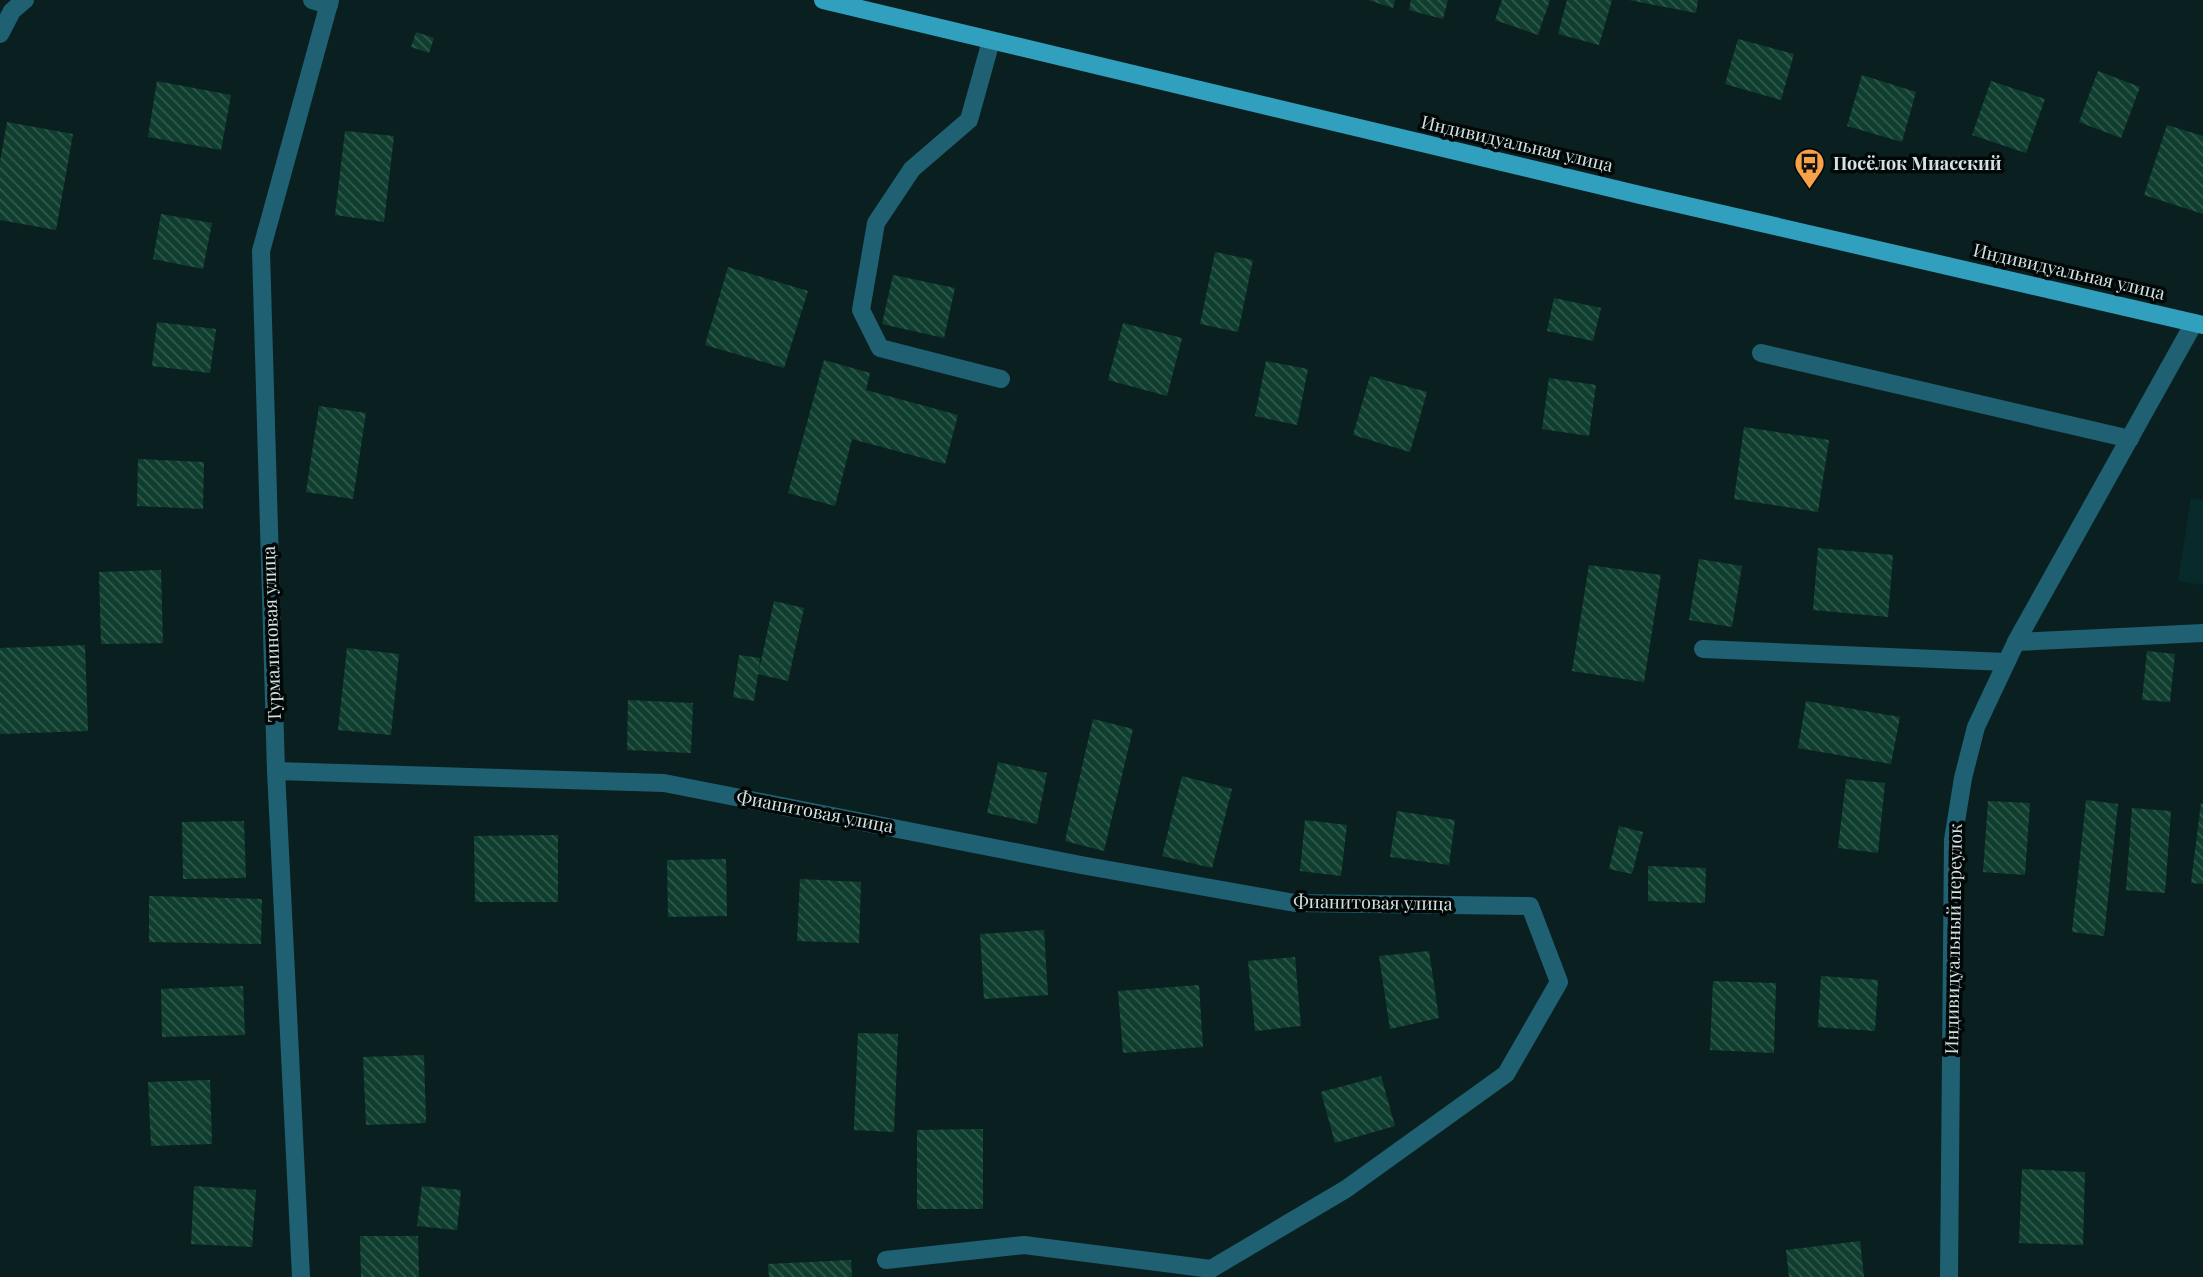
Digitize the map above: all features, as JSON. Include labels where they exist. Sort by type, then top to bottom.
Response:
[{"type":"main road","name":"Индивидуальная улица","points":[[823,0],[1640,195],[2199,324]]},
{"type":"street","points":[[0,34],[12,11],[25,0]]},
{"type":"street","name":"Турмалиновая улица","points":[[301,1277],[276,771],[261,251],[324,2]]},
{"type":"street","points":[[991,41],[969,120],[912,169],[876,223],[860,310],[880,348],[1001,379]]},
{"type":"street","name":"Индивидуальный переулок","points":[[1949,1277],[1953,840],[1963,778],[1976,727],[2016,642],[2130,439],[2199,324]]},
{"type":"street","points":[[1761,352],[2130,439]]},
{"type":"street","points":[[2016,642],[2203,633]]},
{"type":"street","points":[[1703,649],[2006,662]]},
{"type":"street","name":"Фианитовая улица","points":[[276,771],[664,783],[1081,865],[1295,903],[1530,906],[1559,982],[1506,1074],[1346,1189],[1211,1269],[1024,1245],[886,1260]]},
{"type":"shaded area","points":[[2191,498],[2203,500],[2203,585],[2178,581]]},
{"type":"building","points":[[1368,0],[1395,0],[1393,8]]},
{"type":"building","points":[[1411,0],[1448,0],[1443,19],[1409,10]]},
{"type":"building","points":[[1502,0],[1550,0],[1538,35],[1495,20]]},
{"type":"building","points":[[1567,0],[1612,0],[1599,45],[1558,34]]},
{"type":"building","points":[[1629,0],[1698,0],[1696,13]]},
{"type":"building","points":[[416,32],[434,38],[429,53],[411,47]]},
{"type":"building","points":[[1738,39],[1794,54],[1781,100],[1725,84]]},
{"type":"building","points":[[2098,71],[2140,87],[2121,138],[2079,122]]},
{"type":"building","points":[[1862,75],[1916,92],[1902,142],[1847,126]]},
{"type":"building","points":[[157,81],[231,95],[221,150],[148,137]]},
{"type":"building","points":[[1991,81],[2045,99],[2026,153],[1972,135]]},
{"type":"building","points":[[7,122],[73,134],[56,230],[0,220],[0,162]]},
{"type":"building","points":[[2167,125],[2203,136],[2203,214],[2144,195]]},
{"type":"building","points":[[345,131],[394,136],[384,222],[335,215]]},
{"type":"building","points":[[161,214],[212,223],[203,269],[153,259]]},
{"type":"building","points":[[1215,252],[1253,260],[1238,332],[1200,324]]},
{"type":"building","points":[[728,267],[808,291],[784,368],[705,345]]},
{"type":"building","points":[[893,275],[955,288],[944,338],[882,324]]},
{"type":"building","points":[[1554,298],[1601,308],[1593,341],[1547,331]]},
{"type":"building","points":[[157,322],[216,329],[210,373],[152,366]]},
{"type":"building","points":[[1123,323],[1182,338],[1167,396],[1108,380]]},
{"type":"building","points":[[824,360],[870,373],[866,390],[958,415],[945,464],[852,439],[835,506],[788,493]]},
{"type":"building","points":[[1266,361],[1308,369],[1297,425],[1255,416]]},
{"type":"building","points":[[1370,376],[1427,392],[1410,452],[1353,435]]},
{"type":"building","points":[[1549,378],[1596,385],[1589,436],[1542,429]]},
{"type":"building","points":[[319,406],[366,413],[353,499],[306,492]]},
{"type":"building","points":[[1744,427],[1829,440],[1818,512],[1734,499]]},
{"type":"building","points":[[138,459],[204,462],[203,509],[137,506]]},
{"type":"building","points":[[1818,548],[1893,555],[1888,617],[1813,610]]},
{"type":"building","points":[[1699,559],[1742,566],[1732,627],[1689,620]]},
{"type":"building","points":[[1589,565],[1661,575],[1644,682],[1572,671]]},
{"type":"building","points":[[161,570],[163,643],[101,644],[99,572]]},
{"type":"building","points":[[774,601],[804,608],[788,681],[758,674],[754,701],[733,697],[739,655],[760,658],[759,670]]},
{"type":"building","points":[[85,645],[88,731],[0,734],[0,648]]},
{"type":"building","points":[[347,648],[399,654],[391,735],[338,730]]},
{"type":"building","points":[[2147,651],[2175,654],[2170,702],[2142,700]]},
{"type":"building","points":[[628,700],[693,703],[691,753],[627,750]]},
{"type":"building","points":[[1806,701],[1900,717],[1891,764],[1798,748]]},
{"type":"building","points":[[1093,719],[1133,729],[1104,851],[1065,841]]},
{"type":"building","points":[[998,762],[1047,773],[1037,824],[987,813]]},
{"type":"building","points":[[1182,776],[1232,789],[1212,868],[1162,856]]},
{"type":"building","points":[[1846,779],[1885,783],[1878,853],[1838,848]]},
{"type":"building","points":[[2086,800],[2118,804],[2104,936],[2072,932]]},
{"type":"building","points":[[1988,801],[2030,803],[2025,875],[1983,872]]},
{"type":"building","points":[[2201,803],[2203,804],[2203,884],[2191,883]]},
{"type":"building","points":[[2132,808],[2171,811],[2165,893],[2126,890]]},
{"type":"building","points":[[1397,811],[1455,820],[1449,865],[1390,857]]},
{"type":"building","points":[[1305,820],[1347,825],[1341,876],[1300,871]]},
{"type":"building","points":[[244,821],[246,878],[183,879],[182,822]]},
{"type":"building","points":[[1619,826],[1643,832],[1632,874],[1609,869]]},
{"type":"building","points":[[558,835],[558,902],[475,902],[474,836]]},
{"type":"building","points":[[726,859],[727,916],[668,917],[667,860]]},
{"type":"building","points":[[1648,866],[1706,868],[1705,903],[1648,901]]},
{"type":"building","points":[[800,879],[861,882],[859,943],[797,941]]},
{"type":"building","points":[[149,896],[262,899],[261,944],[149,942]]},
{"type":"building","points":[[1044,930],[1048,995],[984,999],[980,934]]},
{"type":"building","points":[[1429,951],[1439,1018],[1390,1029],[1379,956]]},
{"type":"building","points":[[1295,957],[1301,1026],[1255,1031],[1248,961]]},
{"type":"building","points":[[1821,976],[1878,980],[1875,1031],[1818,1027]]},
{"type":"building","points":[[1713,981],[1776,983],[1774,1053],[1710,1050]]},
{"type":"building","points":[[1199,985],[1203,1047],[1123,1053],[1118,991]]},
{"type":"building","points":[[243,986],[245,1035],[162,1037],[161,989]]},
{"type":"building","points":[[858,1033],[898,1034],[894,1132],[854,1130]]},
{"type":"building","points":[[424,1055],[426,1123],[366,1125],[363,1057]]},
{"type":"building","points":[[1381,1076],[1395,1126],[1335,1143],[1321,1092]]},
{"type":"building","points":[[210,1080],[212,1144],[151,1146],[148,1082]]},
{"type":"building","points":[[983,1129],[983,1209],[917,1209],[917,1130]]},
{"type":"building","points":[[2022,1169],[2085,1172],[2083,1245],[2019,1243]]},
{"type":"building","points":[[194,1186],[256,1190],[252,1247],[191,1244]]},
{"type":"building","points":[[422,1186],[461,1190],[457,1230],[417,1226]]},
{"type":"building","points":[[360,1236],[418,1236],[419,1277],[361,1277]]},
{"type":"building","points":[[1860,1241],[1864,1277],[1789,1277],[1786,1250]]},
{"type":"building","points":[[851,1260],[852,1277],[769,1277],[768,1264]]},
{"type":"place","name":"Посёлок Миасский","points":[[1810,191]]}]
